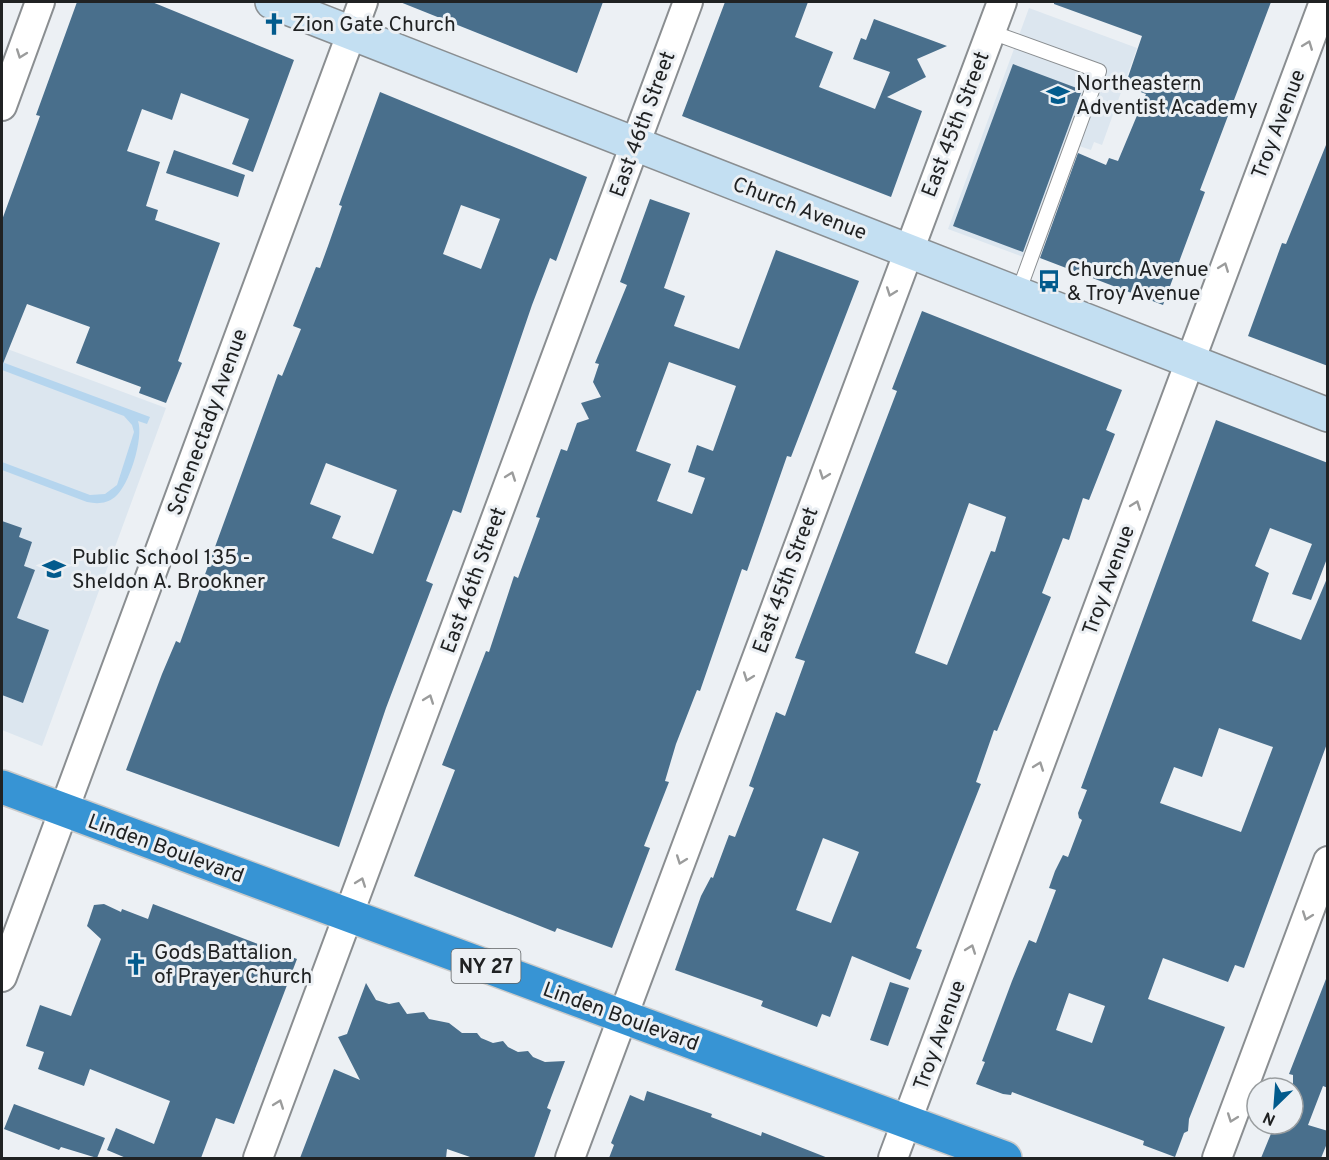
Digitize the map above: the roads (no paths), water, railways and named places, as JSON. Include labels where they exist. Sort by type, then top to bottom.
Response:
[{"type":"highway","name":"Linden Boulevard","points":[[2,787],[1005,1158]]},
{"type":"main road","name":"Church Avenue","points":[[272,2],[1328,415]]},
{"type":"street","points":[[2,106],[40,2]]},
{"type":"street","name":"Schenectady Avenue","points":[[2,977],[363,2]]},
{"type":"street","name":"East 46th Street","points":[[258,1158],[688,2]]},
{"type":"street","name":"East 45th Street","points":[[570,1158],[907,250],[1002,2]]},
{"type":"street","name":"Troy Avenue","points":[[893,1158],[1324,2]]},
{"type":"street","points":[[1217,1158],[1328,861]]},
{"type":"lane","points":[[991,32],[1099,71],[1018,293]]},
{"type":"place","name":"Zion Gate Church","points":[[274,24]]},
{"type":"place","name":"Northeastern Adventist Academy","points":[[1058,95]]},
{"type":"place","name":"Church Avenue & Troy Avenue","points":[[1049,281]]},
{"type":"place","name":"Public School 135 - Sheldon A. Brookner","points":[[54,569]]},
{"type":"place","name":"Gods Battalion of Prayer Church","points":[[136,964]]}]
